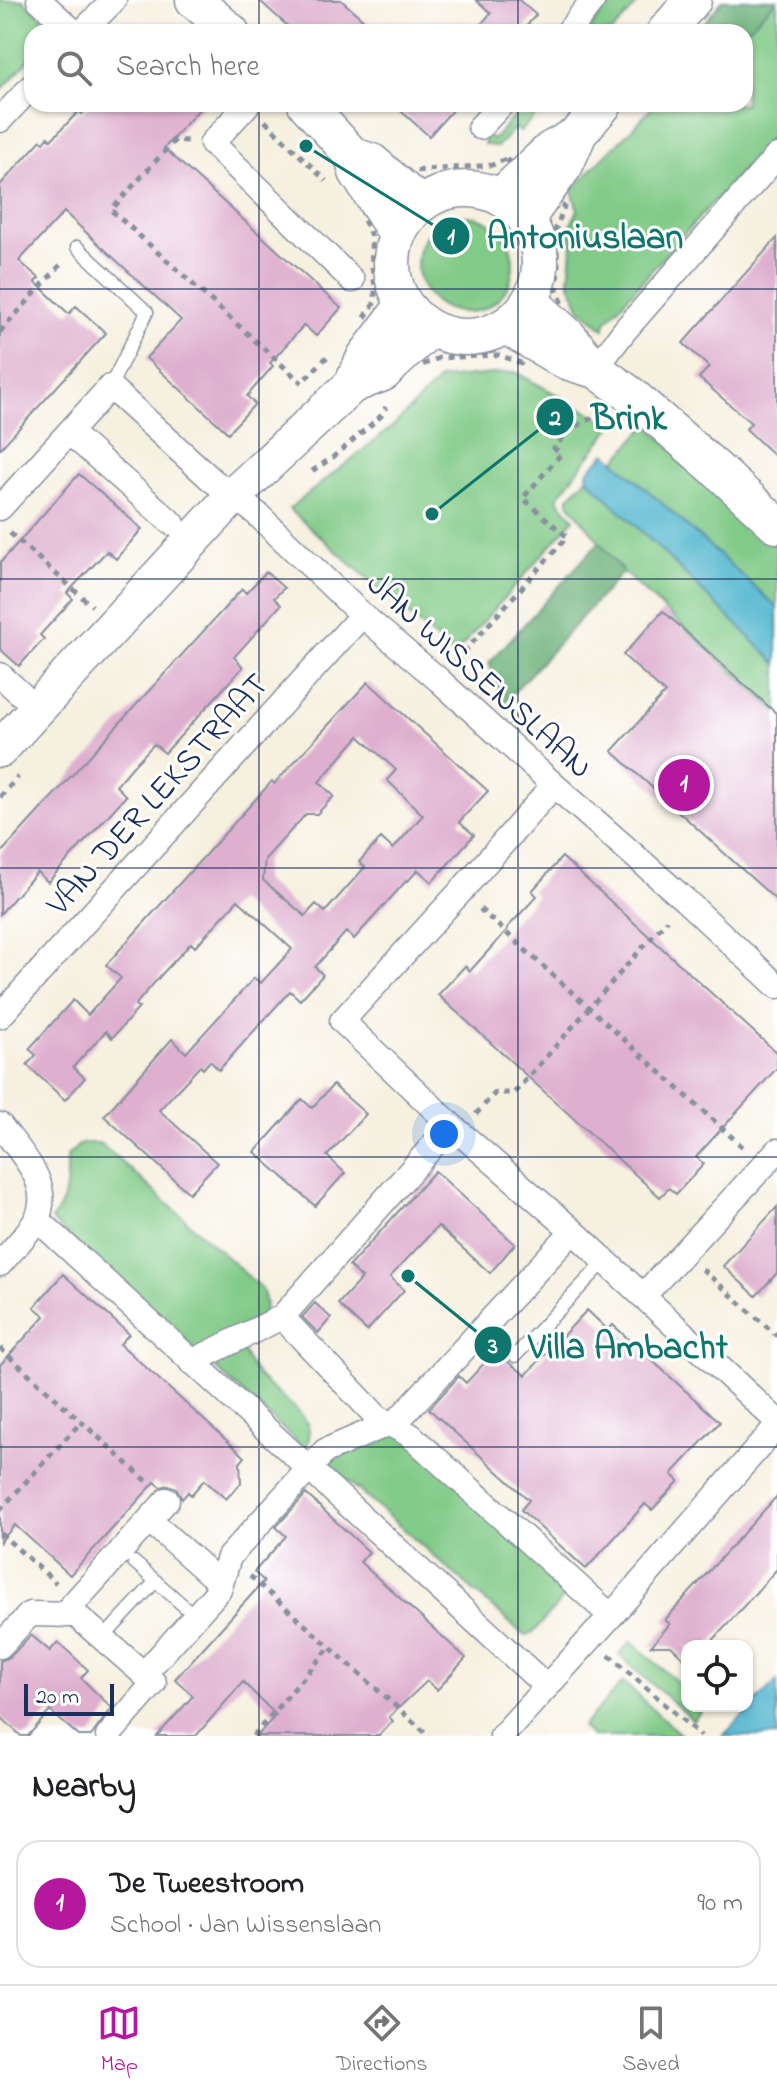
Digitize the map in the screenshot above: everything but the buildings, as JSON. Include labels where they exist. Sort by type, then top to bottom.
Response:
[{"type":"main road","points":[[194,0],[222,24]]},
{"type":"main road","points":[[672,24],[693,0]]},
{"type":"main road","points":[[313,112],[353,156],[372,162],[382,203],[403,223],[392,252],[392,271],[405,330]]},
{"type":"main road","points":[[382,203],[465,189],[524,195],[565,165],[579,133],[597,112]]},
{"type":"main road","points":[[524,195],[541,259],[532,324]]},
{"type":"main road","points":[[0,749],[234,495],[352,385],[365,357],[405,330],[460,338],[532,324],[578,347],[595,369],[631,395],[777,525]]},
{"type":"street","points":[[39,0],[65,24]]},
{"type":"street","points":[[90,24],[114,0]]},
{"type":"street","points":[[574,24],[593,0]]},
{"type":"street","points":[[0,120],[24,94]]},
{"type":"street","points":[[251,112],[212,143],[352,280]]},
{"type":"street","points":[[480,127],[494,112]]},
{"type":"street","points":[[595,369],[625,330],[777,156]]},
{"type":"street","points":[[0,508],[110,387]]},
{"type":"street","name":"JAN WISSENSLAAN","points":[[110,387],[212,480],[256,513],[362,615],[439,680],[777,986]]},
{"type":"street","points":[[69,432],[173,524]]},
{"type":"street","name":"VAN DER LEKSTRAAT","points":[[0,1016],[362,615]]},
{"type":"street","points":[[0,675],[21,694]]},
{"type":"street","points":[[502,1736],[611,1616],[777,1424],[573,1231],[455,1128],[342,1021],[554,785]]},
{"type":"street","points":[[0,1125],[39,1179],[42,1193],[37,1219],[0,1264]]},
{"type":"street","points":[[191,1362],[282,1317],[455,1128]]},
{"type":"street","points":[[643,1296],[770,1159]]},
{"type":"street","points":[[37,1219],[547,1687]]},
{"type":"street","points":[[144,1674],[219,1590],[229,1557],[325,1451],[399,1419],[573,1231]]},
{"type":"street","points":[[282,1317],[377,1417],[410,1435],[611,1616]]},
{"type":"street","points":[[65,1615],[167,1500]]},
{"type":"street","points":[[149,1520],[221,1584]]},
{"type":"street","points":[[0,1646],[30,1614],[65,1615],[103,1638],[154,1683],[108,1736]]},
{"type":"lane","points":[[77,247],[147,312],[110,387]]},
{"type":"lane","points":[[515,1356],[605,1261]]},
{"type":"lane","points":[[134,1562],[185,1607]]},
{"type":"lane","points":[[103,1638],[156,1581]]},
{"type":"path","points":[[256,112],[326,182]]},
{"type":"path","points":[[212,143],[175,140],[111,210],[302,383]]},
{"type":"path","points":[[506,159],[524,195],[564,207],[555,231],[557,291],[567,312],[532,324],[521,363],[499,355],[439,358],[420,366],[405,330],[364,319],[375,302],[368,227],[382,203],[413,171],[492,165],[506,159]]},
{"type":"path","points":[[0,332],[77,247]]},
{"type":"path","points":[[439,680],[567,537],[523,498],[561,454],[554,448],[569,431],[631,395]]},
{"type":"path","points":[[0,524],[96,610]]},
{"type":"path","points":[[461,891],[589,1008],[770,1159]]},
{"type":"path","points":[[455,1128],[495,1093],[514,1093],[685,900]]},
{"type":"path","points":[[683,1252],[777,1336]]},
{"type":"path","points":[[0,1348],[167,1500]]},
{"type":"path","points":[[0,1510],[81,1422]]},
{"type":"path","points":[[0,1533],[56,1583],[65,1615]]},
{"type":"path","points":[[229,1557],[429,1736]]},
{"type":"path","points":[[591,1638],[701,1736]]},
{"type":"path","points":[[253,1736],[330,1647]]},
{"type":"green space","points":[[0,0],[23,0],[49,24],[24,24],[24,65],[0,92]]},
{"type":"green space","points":[[610,0],[641,0],[619,24],[594,24]]},
{"type":"green space","points":[[723,0],[777,0],[752,24],[703,24]]},
{"type":"green space","points":[[777,0],[777,131],[607,320],[604,329],[581,309],[569,281],[572,249],[569,228],[578,210],[572,191],[648,112],[753,112],[752,24]]},
{"type":"green space","points":[[518,112],[539,112],[520,132],[515,128],[497,147],[484,144],[486,134],[493,140]]},
{"type":"green space","points":[[465,216],[483,220],[499,230],[509,246],[513,264],[509,282],[499,298],[483,308],[465,312],[447,308],[431,298],[421,282],[417,264],[421,246],[431,230],[447,220]]},
{"type":"green space","points":[[515,372],[613,425],[557,498],[574,519],[454,655],[289,509],[393,426],[440,379]]},
{"type":"green space","points":[[647,425],[777,547],[777,607],[615,461]]},
{"type":"green space","points":[[587,478],[777,664],[777,712],[623,572],[569,503],[569,497]]},
{"type":"green space","points":[[599,542],[623,572],[503,704],[489,663]]},
{"type":"green space","points":[[99,1143],[114,1155],[261,1288],[264,1311],[237,1338],[255,1373],[303,1417],[309,1438],[305,1449],[51,1220],[64,1198],[67,1156],[79,1145]]},
{"type":"green space","points":[[415,1429],[580,1579],[534,1632],[525,1636],[330,1465],[344,1443]]},
{"type":"green space","points":[[631,1641],[681,1686],[681,1709],[619,1655]]},
{"type":"green space","points":[[623,1682],[682,1736],[591,1736],[582,1727]]},
{"type":"green space","points":[[684,1712],[700,1712],[693,1720]]},
{"type":"water","points":[[606,453],[777,607],[777,664],[587,478],[587,472]]},
{"type":"water","points":[[777,1681],[777,1736],[723,1736],[747,1712],[753,1712],[753,1705]]},
{"type":"place","name":"Antoniuslaan","points":[[306,146]]},
{"type":"place","name":"Brink","points":[[432,514]]},
{"type":"place","name":"De Tweestroom","points":[[684,785]]},
{"type":"place","name":"Villa Ambacht","points":[[408,1276]]}]
